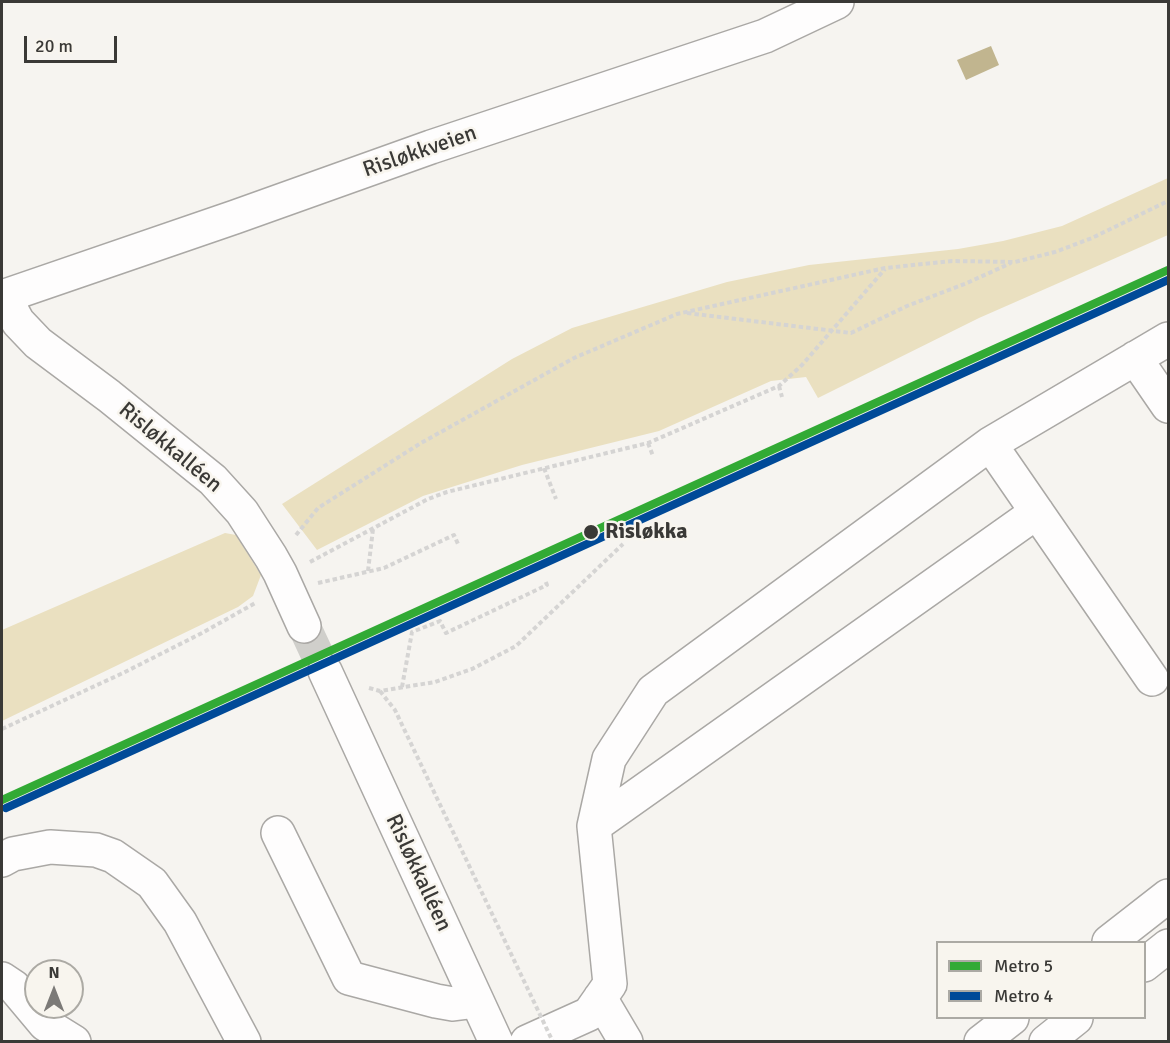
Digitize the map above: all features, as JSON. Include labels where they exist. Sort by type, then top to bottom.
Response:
[{"type":"main road","name":"Risløkkveien","points":[[3,297],[235,218],[431,147],[765,36],[837,2]]},
{"type":"main road","name":"Risløkkalléen","points":[[3,297],[18,322],[38,343],[213,480],[242,512],[280,574],[304,626]]},
{"type":"main road","points":[[527,1041],[589,1014],[610,984],[594,826],[609,759],[653,691],[990,444],[1168,339]]},
{"type":"main road","points":[[1135,358],[1168,406]]},
{"type":"main road","points":[[990,444],[1152,679]]},
{"type":"main road","points":[[594,826],[1037,512]]},
{"type":"main road","name":"Risløkkalléen","points":[[325,671],[496,1041]]},
{"type":"main road","points":[[278,833],[349,978],[436,1001],[453,1004],[477,1001]]},
{"type":"main road","points":[[2,860],[13,854],[50,847],[96,850],[113,856],[152,883],[180,922],[244,1041]]},
{"type":"main road","points":[[1110,941],[1168,896]]},
{"type":"main road","points":[[1146,963],[1168,946]]},
{"type":"main road","points":[[2,979],[14,987],[45,1024],[74,1041]]},
{"type":"main road","points":[[600,998],[626,1041]]},
{"type":"main road","points":[[981,1041],[1009,1019]]},
{"type":"main road","points":[[1046,1041],[1074,1019]]},
{"type":"path","points":[[683,312],[851,333],[907,306],[1014,262],[1055,252],[1092,238],[1168,201]]},
{"type":"path","points":[[2,729],[123,673],[257,602],[280,574],[290,543],[318,508],[421,443],[574,358],[683,312],[885,268],[952,261],[1014,262]]},
{"type":"path","points":[[280,574],[306,565],[447,492],[648,443],[779,386],[802,365],[885,268]]},
{"type":"path","points":[[779,386],[782,397]]},
{"type":"path","points":[[648,443],[652,456]]},
{"type":"path","points":[[544,468],[556,500]]},
{"type":"path","points":[[368,571],[373,529]]},
{"type":"path","points":[[280,574],[368,571],[384,568],[454,535],[458,544]]},
{"type":"path","points":[[360,685],[380,691],[435,682],[472,669],[516,646],[623,544]]},
{"type":"path","points":[[402,687],[412,632],[440,621],[446,633],[547,585],[545,580]]},
{"type":"path","points":[[380,691],[396,710],[553,1041]]},
{"type":"shaded area","points":[[991,46],[999,65],[966,80],[957,60]]},
{"type":"shaded area","points":[[1168,178],[1168,235],[979,318],[818,398],[806,377],[771,381],[659,431],[522,465],[423,496],[317,550],[282,504],[512,359],[572,328],[727,282],[809,265],[958,249],[1003,241],[1062,226]]},
{"type":"shaded area","points":[[225,533],[236,535],[261,575],[253,596],[238,607],[2,721],[2,630]]},
{"type":"tunnel","points":[[304,626],[325,671]]},
{"type":"metro line","name":"5","points":[[2,800],[1168,270]]},
{"type":"metro line","name":"4","points":[[6,808],[1168,280]]},
{"type":"place","name":"Risløkka","points":[[591,532]]}]
